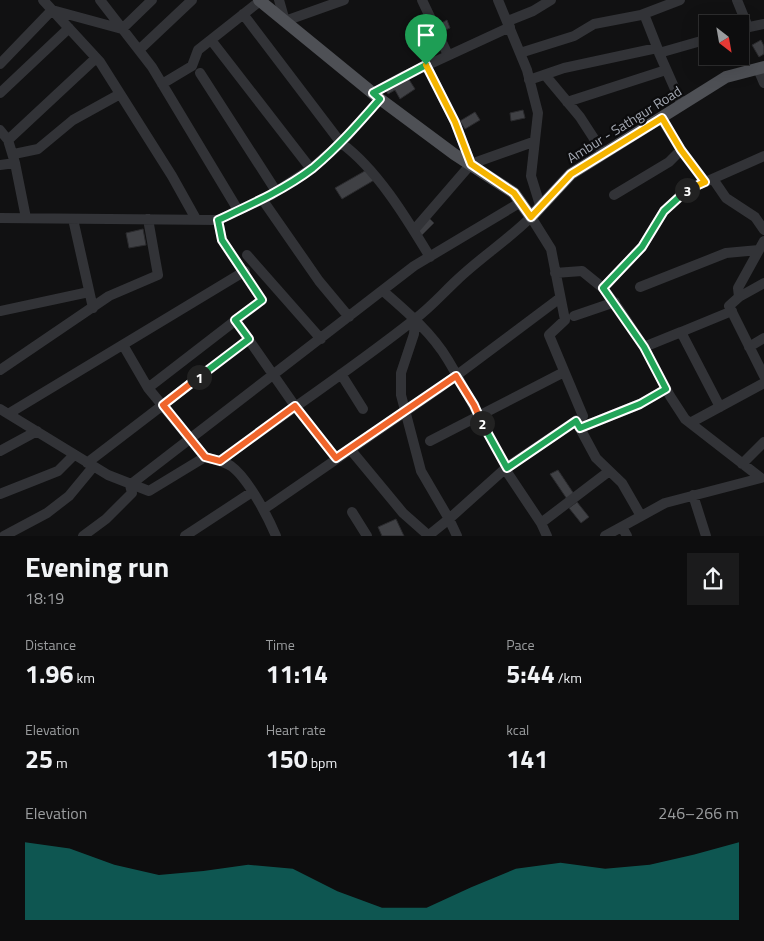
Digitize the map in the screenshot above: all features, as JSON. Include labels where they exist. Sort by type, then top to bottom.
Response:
[{"type":"main road","points":[[260,0],[377,96],[454,154],[514,193],[531,217]]},
{"type":"main road","name":"Ambur - Sathgur Road","points":[[531,217],[540,205],[571,174],[726,78],[761,68]]},
{"type":"street","points":[[43,0],[96,58],[172,176],[196,220]]},
{"type":"street","points":[[101,0],[162,84],[238,210]]},
{"type":"street","points":[[122,28],[152,0]]},
{"type":"street","points":[[139,50],[192,0]]},
{"type":"street","points":[[162,84],[192,66],[198,50],[260,0]]},
{"type":"street","points":[[279,0],[284,21],[344,0]]},
{"type":"street","points":[[422,0],[448,55]]},
{"type":"street","points":[[498,0],[520,53],[538,113],[531,176],[540,205]]},
{"type":"street","points":[[0,218],[218,220],[262,199],[311,169],[341,143],[377,96],[426,65],[509,24],[551,0]]},
{"type":"street","points":[[520,53],[574,36],[594,24],[644,14],[680,0]]},
{"type":"street","points":[[737,0],[741,15]]},
{"type":"street","points":[[52,10],[122,28]]},
{"type":"street","points":[[0,64],[52,10]]},
{"type":"street","points":[[244,14],[341,143],[359,156],[414,230],[430,257]]},
{"type":"street","points":[[644,14],[682,105]]},
{"type":"street","points":[[749,27],[764,24]]},
{"type":"street","points":[[0,93],[68,28]]},
{"type":"street","points":[[211,40],[311,169]]},
{"type":"street","points":[[529,80],[564,68],[699,42]]},
{"type":"street","points":[[8,140],[96,58]]},
{"type":"street","points":[[426,65],[455,122],[471,164]]},
{"type":"street","points":[[761,68],[764,83]]},
{"type":"street","points":[[567,102],[666,70]]},
{"type":"street","points":[[200,73],[276,191]]},
{"type":"street","points":[[545,75],[604,154]]},
{"type":"street","points":[[0,165],[38,149],[73,120],[120,94]]},
{"type":"street","points":[[662,118],[681,150],[726,198],[755,217],[764,230]]},
{"type":"street","points":[[0,130],[8,140],[14,159],[26,218]]},
{"type":"street","points":[[414,230],[471,164],[534,142]]},
{"type":"street","points":[[614,194],[669,162],[681,150]]},
{"type":"street","points":[[603,288],[642,247],[664,211],[685,191],[764,156]]},
{"type":"street","points":[[262,199],[319,281],[349,317]]},
{"type":"street","points":[[130,485],[191,440],[382,291],[430,257],[521,202]]},
{"type":"street","points":[[220,461],[342,374],[432,306],[458,279],[509,239],[531,217],[551,249],[565,320],[549,335],[583,416],[578,424]]},
{"type":"street","points":[[73,218],[93,308]]},
{"type":"street","points":[[0,370],[109,296],[158,275],[148,219]]},
{"type":"street","points":[[148,388],[262,300],[245,271],[222,240],[218,220]]},
{"type":"street","points":[[739,297],[738,288],[764,241]]},
{"type":"street","points":[[640,287],[726,253],[759,250]]},
{"type":"street","points":[[247,255],[321,339]]},
{"type":"street","points":[[4,412],[123,345],[245,271]]},
{"type":"street","points":[[555,273],[582,271],[603,288],[615,302],[644,347],[666,389],[685,419],[762,479]]},
{"type":"street","points":[[690,423],[763,384],[750,347],[729,306],[739,297],[764,283]]},
{"type":"street","points":[[382,291],[415,319],[448,359],[506,468],[541,523],[547,536]]},
{"type":"street","points":[[0,311],[89,292]]},
{"type":"street","points":[[264,508],[456,376],[560,298]]},
{"type":"street","points":[[574,316],[615,302]]},
{"type":"street","points":[[644,347],[732,311]]},
{"type":"street","points":[[415,319],[414,334],[401,373],[401,395],[404,412],[421,471],[457,536]]},
{"type":"street","points":[[235,320],[295,406],[336,458]]},
{"type":"street","points":[[681,332],[720,407]]},
{"type":"street","points":[[750,347],[764,338]]},
{"type":"street","points":[[4,536],[47,513],[69,496],[90,465],[163,405],[249,339]]},
{"type":"street","points":[[123,345],[148,388],[205,457],[232,467],[264,508],[276,536]]},
{"type":"street","points":[[430,441],[564,372]]},
{"type":"street","points":[[342,374],[364,409]]},
{"type":"street","points":[[350,449],[403,513],[428,536],[506,468],[578,424],[640,404],[666,389]]},
{"type":"street","points":[[4,412],[90,465],[130,485],[149,491],[205,457]]},
{"type":"street","points":[[578,424],[596,458],[608,472],[622,483],[641,516]]},
{"type":"street","points":[[0,451],[37,431]]},
{"type":"street","points":[[742,464],[764,442]]},
{"type":"street","points":[[0,494],[58,471],[74,455]]},
{"type":"street","points":[[541,523],[608,472]]},
{"type":"street","points":[[605,536],[624,531],[641,516],[665,503],[762,479]]},
{"type":"street","points":[[83,536],[106,520],[132,493],[130,485]]},
{"type":"street","points":[[185,536],[252,492]]},
{"type":"street","points":[[693,495],[706,536]]},
{"type":"street","points":[[352,512],[367,536]]},
{"type":"building","points":[[447,20],[450,28],[435,35],[432,28]]},
{"type":"building","points":[[761,40],[764,46],[764,54],[759,57],[752,45]]},
{"type":"building","points":[[408,78],[415,89],[400,99],[395,90],[388,94],[386,91]]},
{"type":"building","points":[[523,110],[525,118],[511,121],[510,113]]},
{"type":"building","points":[[475,112],[480,120],[465,129],[460,121]]},
{"type":"building","points":[[370,168],[376,179],[342,199],[335,188]]},
{"type":"building","points":[[426,215],[434,223],[422,235],[413,227]]},
{"type":"building","points":[[143,229],[146,245],[129,248],[126,233]]},
{"type":"building","points":[[558,470],[574,494],[567,499],[550,474]]},
{"type":"building","points":[[577,502],[589,517],[581,523],[569,508]]},
{"type":"building","points":[[396,519],[404,536],[382,536],[378,527]]},
{"type":"route","points":[[426,65],[455,122],[471,164],[514,193],[531,217],[540,205],[571,174],[662,118],[681,150],[705,182],[685,191],[664,211],[642,247],[603,288],[619,308],[644,347],[666,389],[640,404],[580,428],[576,421],[507,468],[484,430],[474,405],[456,376],[336,458],[295,406],[220,461],[205,457],[163,405],[249,339],[235,320],[262,300],[245,271],[222,240],[218,220],[271,195],[311,169],[343,141],[380,99],[373,93],[426,65]]}]
